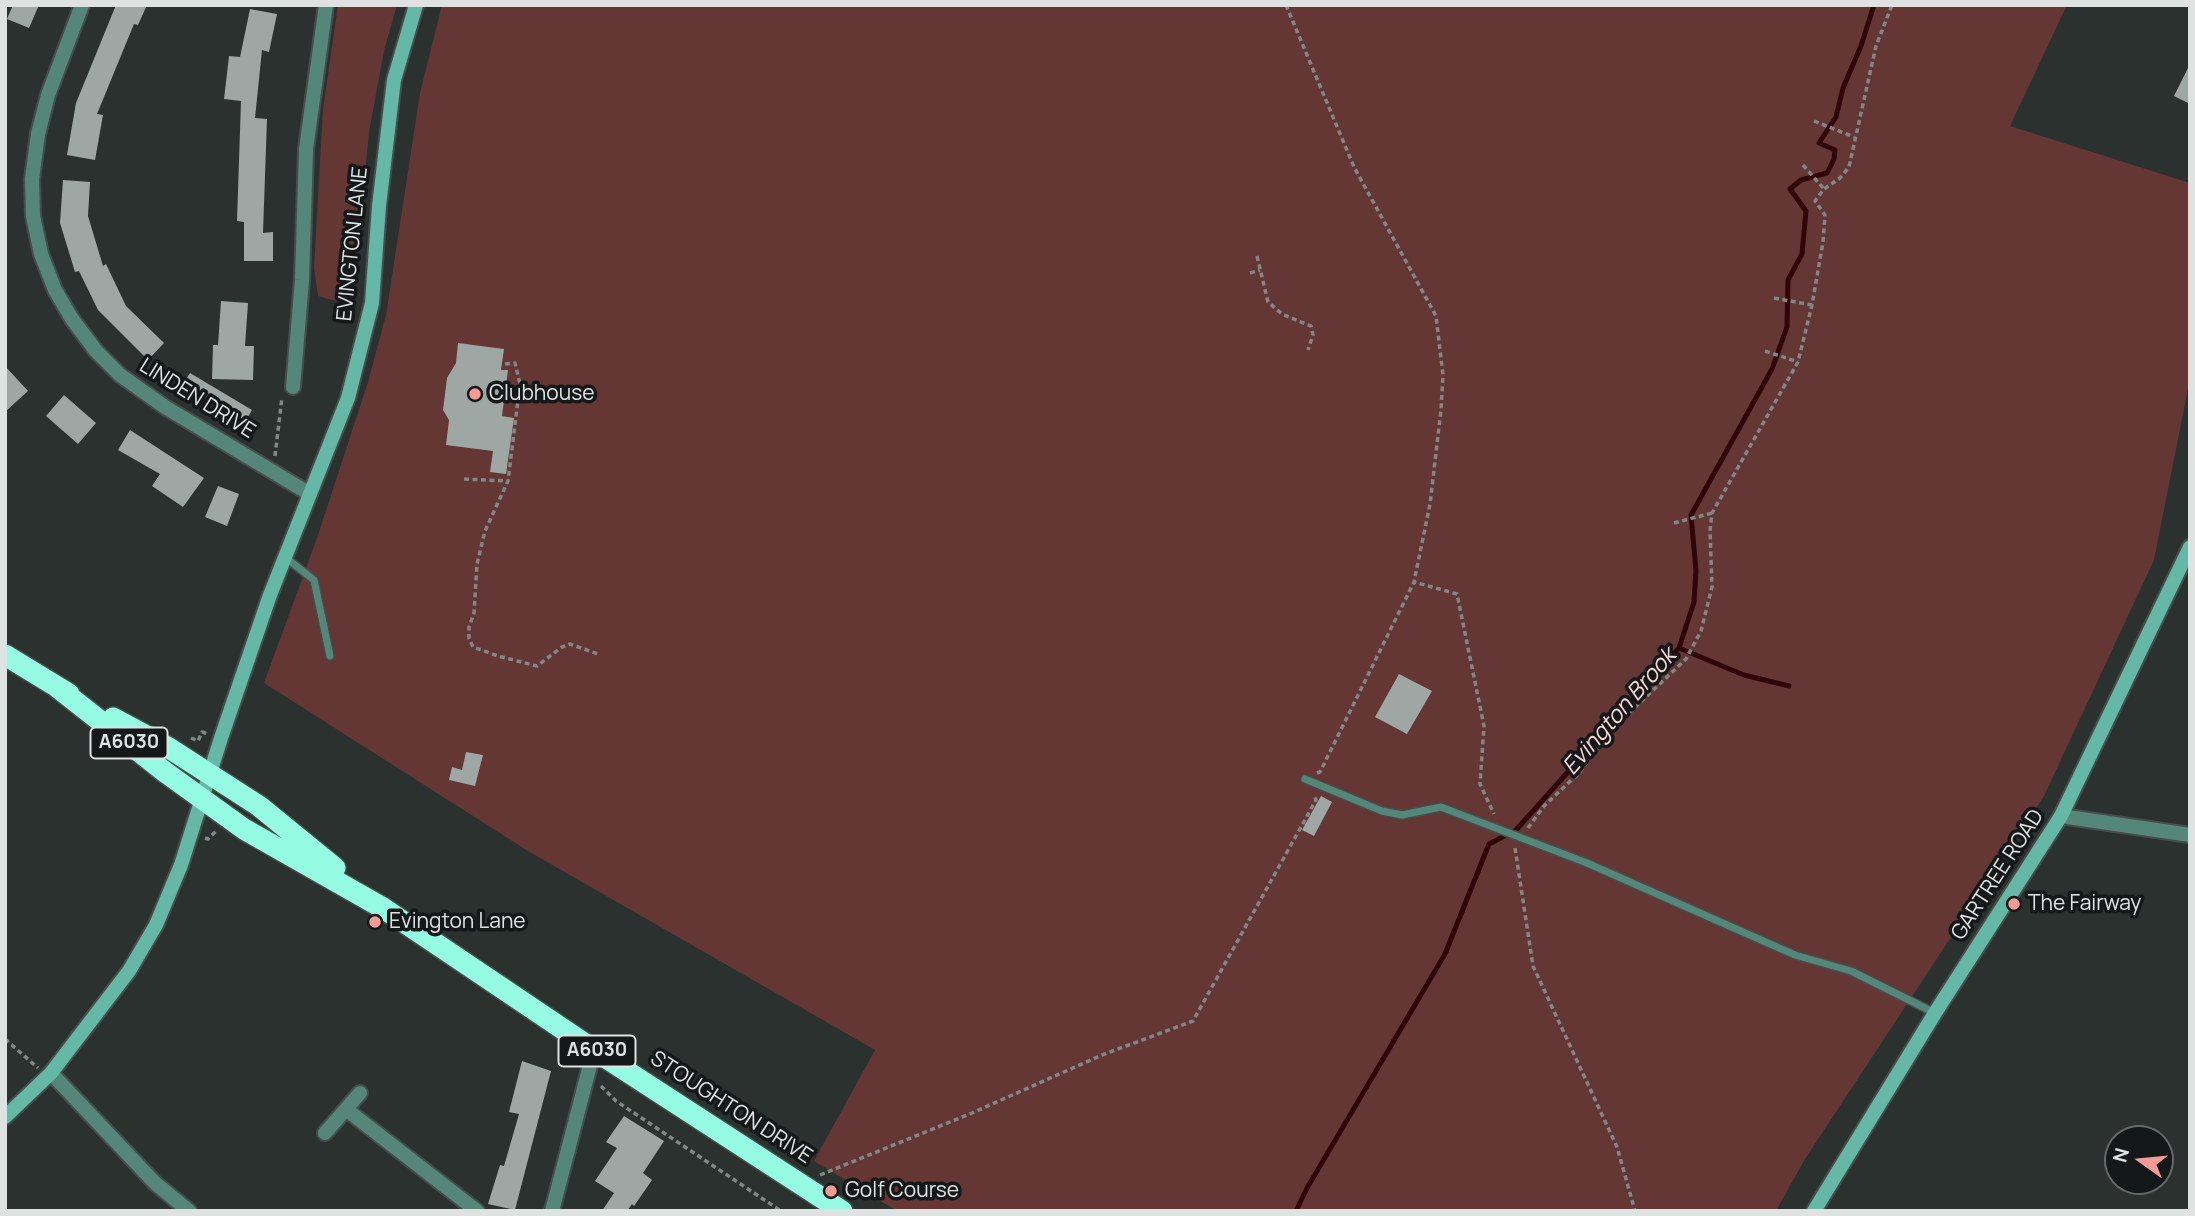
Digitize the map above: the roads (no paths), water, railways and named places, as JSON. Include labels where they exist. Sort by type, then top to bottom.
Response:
[{"type":"highway","name":"A6030","points":[[5,655],[210,774]]},
{"type":"highway","name":"A6030","points":[[57,687],[166,772],[203,797]]},
{"type":"highway","name":"STOUGHTON DRIVE","points":[[210,774],[260,806],[383,908]]},
{"type":"highway","name":"STOUGHTON DRIVE","points":[[203,797],[244,829],[383,908],[842,1211]]},
{"type":"main road","name":"EVINGTON LANE","points":[[5,1117],[49,1075],[129,971],[156,925],[181,865],[265,608],[348,398],[372,303],[379,206],[394,80],[416,5]]},
{"type":"main road","name":"GARTREE ROAD","points":[[1814,1211],[1935,1013],[2061,816],[2190,547]]},
{"type":"street","name":"LINDEN DRIVE","points":[[82,5],[48,95],[38,134],[32,179],[41,254],[55,290],[96,351],[120,375],[166,407],[310,494]]},
{"type":"street","points":[[293,387],[302,280],[306,149],[326,5]]},
{"type":"street","points":[[2061,816],[2190,835]]},
{"type":"street","points":[[552,1211],[594,1049]]},
{"type":"street","points":[[49,1075],[155,1183],[189,1211]]},
{"type":"street","points":[[326,1133],[360,1093]]},
{"type":"street","points":[[347,1110],[477,1211]]},
{"type":"lane","points":[[286,558],[314,580],[330,656]]},
{"type":"lane","points":[[1305,779],[1382,811],[1402,815],[1441,807],[1587,863],[1795,955],[1851,971],[1935,1013]]},
{"type":"waterway","name":"Evington Brook","points":[[1296,1211],[1445,954],[1489,844],[1516,830],[1679,648],[1694,602],[1696,571],[1691,515],[1772,369],[1787,327],[1788,280],[1802,254],[1806,211],[1790,189],[1801,180],[1827,173],[1834,159],[1835,150],[1819,143],[1836,117],[1843,88],[1861,46],[1874,5]]},
{"type":"waterway","points":[[1679,648],[1744,675],[1789,686]]},
{"type":"place","name":"Clubhouse","points":[[475,394]]},
{"type":"place","name":"The Fairway","points":[[2014,904]]},
{"type":"place","name":"Evington Lane","points":[[375,922]]},
{"type":"place","name":"Golf Course","points":[[831,1191]]}]
